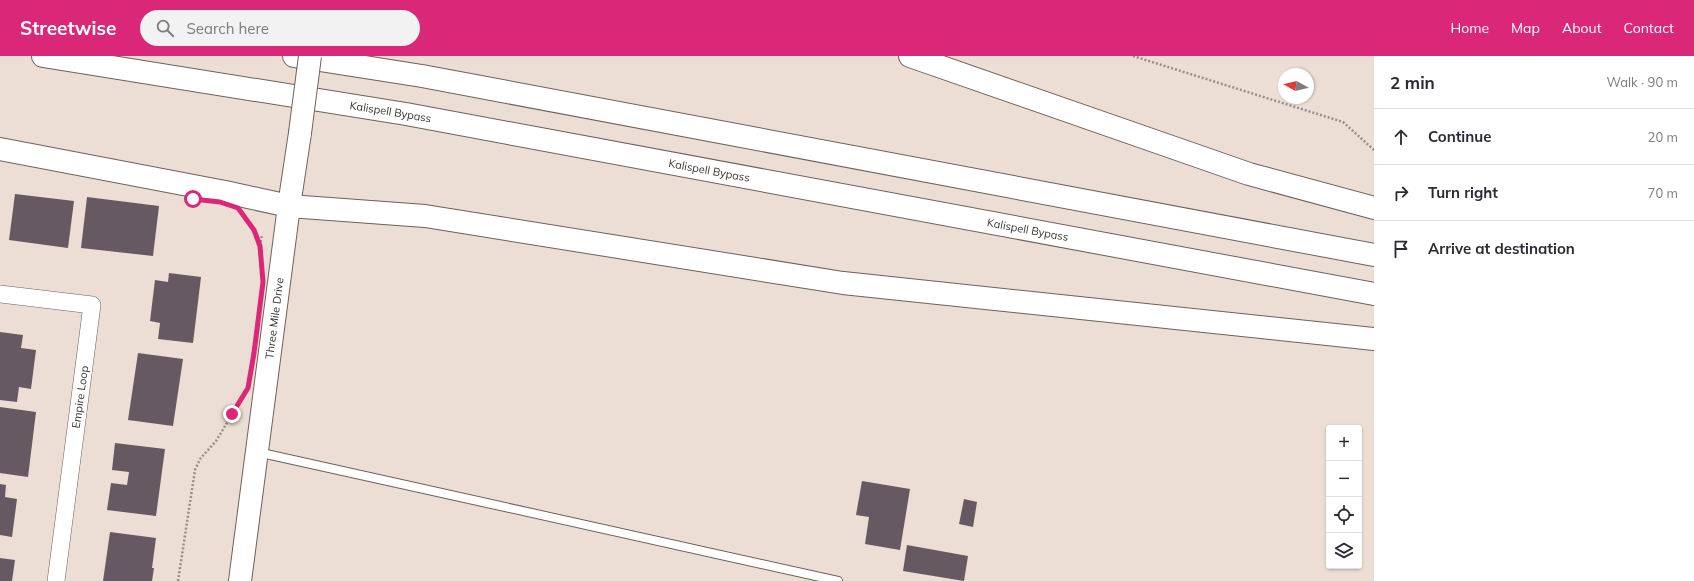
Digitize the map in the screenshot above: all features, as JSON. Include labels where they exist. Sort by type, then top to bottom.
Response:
[{"type":"main road","name":"Kalispell Bypass","points":[[43,56],[406,114],[1374,294]]},
{"type":"main road","points":[[294,56],[422,76],[1374,255]]},
{"type":"main road","name":"Three Mile Drive","points":[[240,581],[310,56]]},
{"type":"main road","points":[[910,56],[1249,174],[1374,208]]},
{"type":"main road","points":[[0,149],[225,192],[289,206],[425,216],[843,283],[1374,339]]},
{"type":"street","name":"Empire Loop","points":[[0,294],[92,305],[56,581]]},
{"type":"lane","points":[[257,452],[838,581]]},
{"type":"path","points":[[1133,56],[1343,122],[1374,150]]},
{"type":"path","points":[[242,214],[254,230],[260,246],[260,254]]},
{"type":"path","points":[[178,581],[195,470],[200,459],[216,441],[244,395]]},
{"type":"building","points":[[15,194],[74,201],[68,248],[9,240]]},
{"type":"building","points":[[87,197],[159,206],[153,256],[81,248]]},
{"type":"building","points":[[169,273],[201,277],[193,343],[158,339],[160,323],[150,321],[155,280],[168,282]]},
{"type":"building","points":[[0,332],[23,335],[21,348],[36,350],[31,389],[19,387],[17,402],[0,400]]},
{"type":"building","points":[[138,353],[183,359],[173,426],[128,420]]},
{"type":"building","points":[[0,407],[36,412],[28,477],[0,473]]},
{"type":"building","points":[[115,443],[165,449],[156,516],[107,510],[111,483],[127,485],[129,472],[112,470]]},
{"type":"building","points":[[862,481],[910,489],[900,550],[865,544],[869,517],[856,515]]},
{"type":"building","points":[[0,484],[6,485],[5,497],[17,499],[12,537],[0,535]]},
{"type":"building","points":[[964,499],[977,502],[973,527],[959,524]]},
{"type":"building","points":[[110,532],[156,538],[152,568],[154,568],[152,581],[103,581]]},
{"type":"building","points":[[907,545],[968,556],[964,581],[903,571]]},
{"type":"building","points":[[0,558],[15,560],[12,581],[0,581]]},
{"type":"route","points":[[193,199],[220,202],[238,208],[254,230],[260,246],[263,282],[254,353],[248,388],[232,414]]}]
